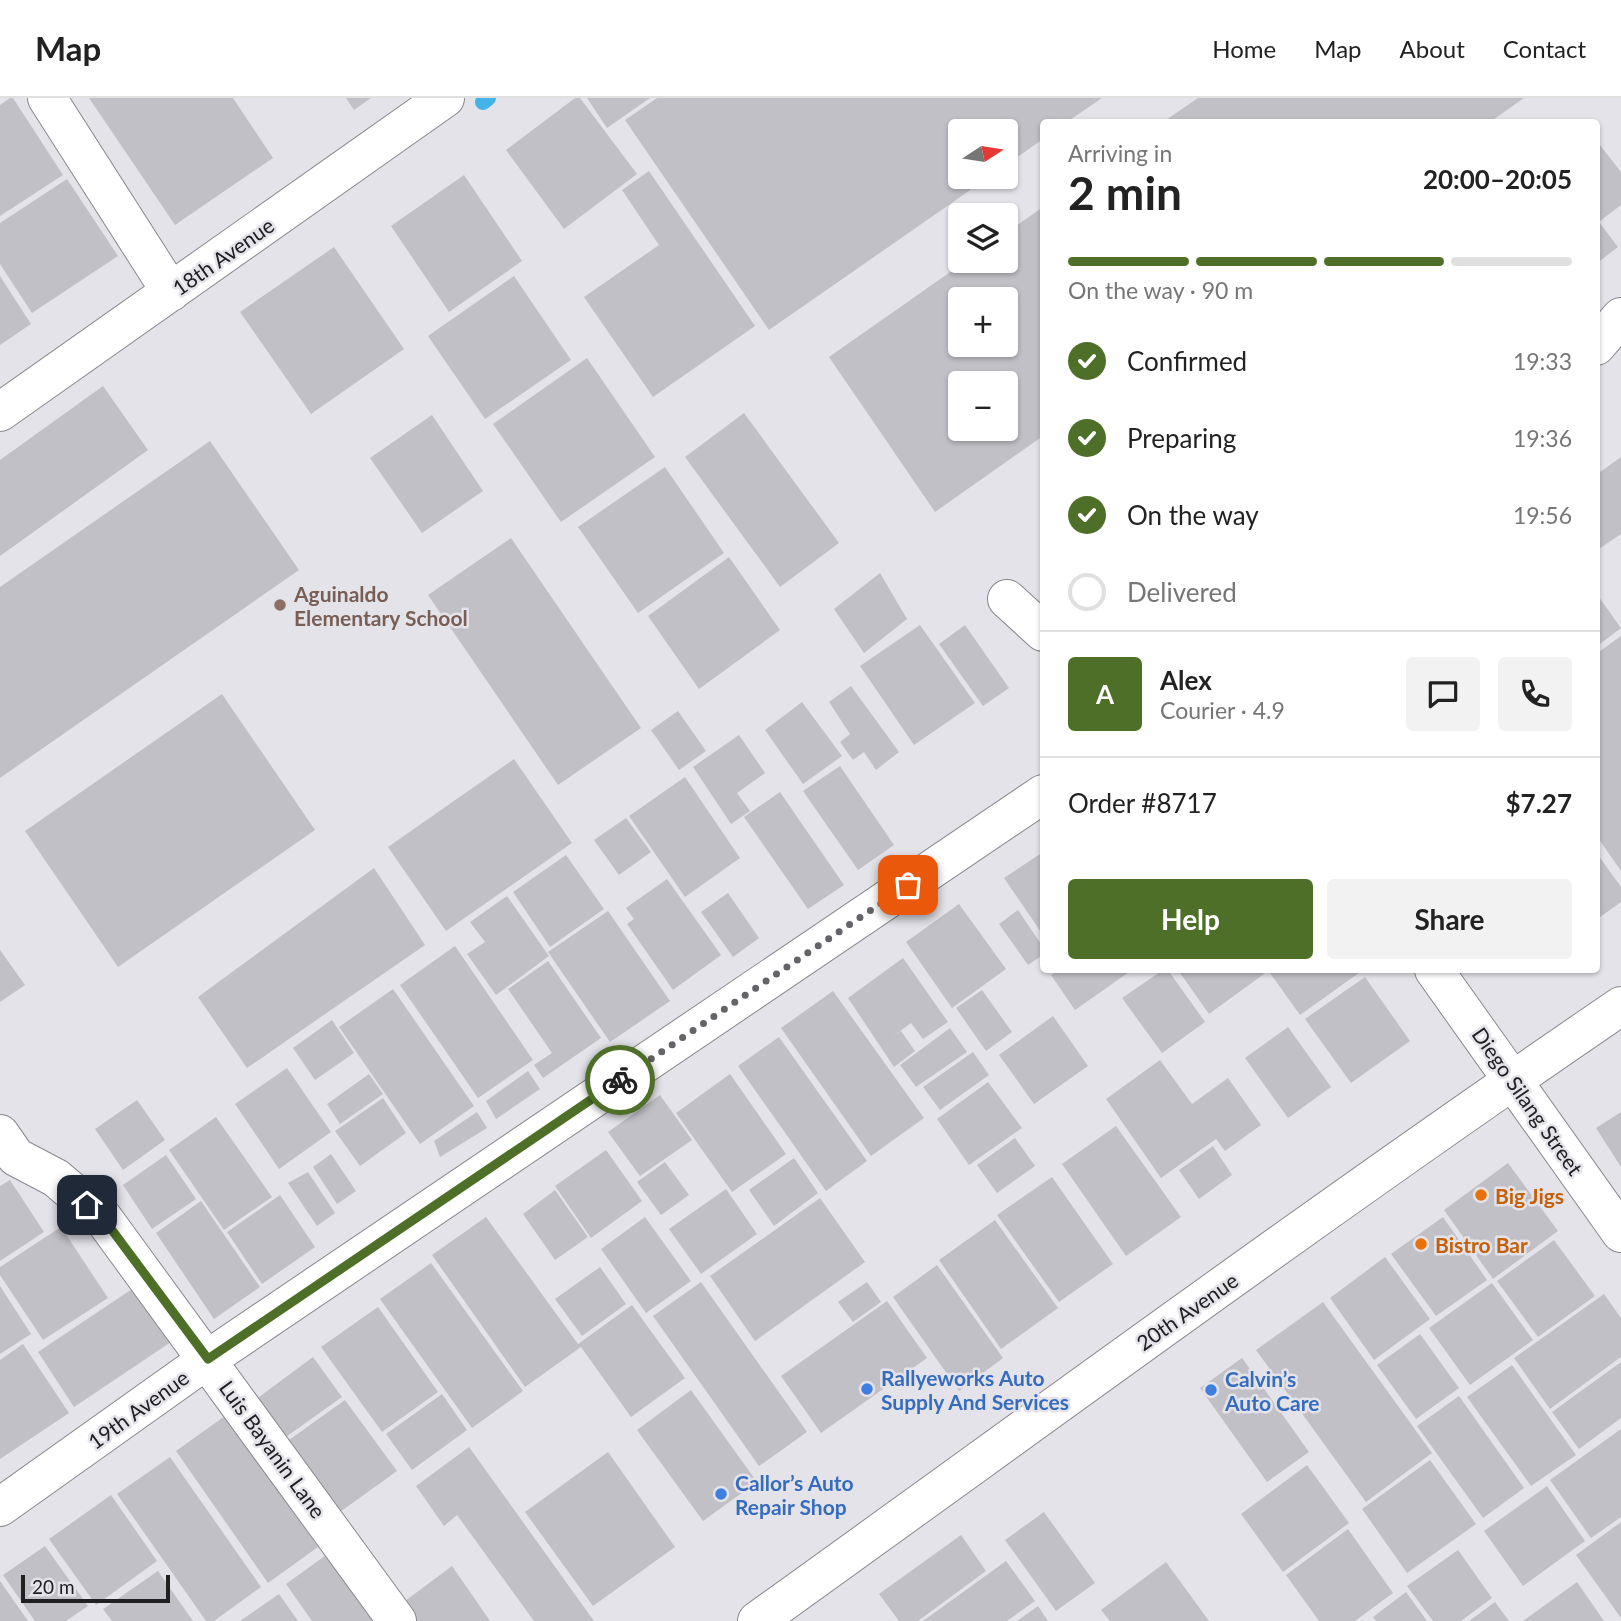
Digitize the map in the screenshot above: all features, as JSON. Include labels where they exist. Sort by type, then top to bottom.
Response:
[{"type":"street","points":[[47,98],[171,292]]},
{"type":"street","name":"18th Avenue","points":[[0,412],[445,98]]},
{"type":"street","points":[[1600,341],[1621,317]]},
{"type":"street","points":[[1007,599],[1040,629]]},
{"type":"street","name":"19th Avenue","points":[[0,1507],[208,1359],[1040,796]]},
{"type":"street","name":"Diego Silang Street","points":[[1436,973],[1621,1233]]},
{"type":"street","name":"20th Avenue","points":[[757,1621],[1513,1079],[1621,1006]]},
{"type":"street","name":"Luis Bayanin Lane","points":[[0,1134],[16,1157],[56,1178],[103,1218],[397,1621]]},
{"type":"building","points":[[13,98],[63,175],[0,216],[0,105]]},
{"type":"building","points":[[89,98],[233,98],[273,158],[175,225]]},
{"type":"building","points":[[346,98],[371,98],[354,110]]},
{"type":"building","points":[[575,98],[580,98],[637,174],[564,229],[506,150]]},
{"type":"building","points":[[587,98],[650,98],[607,128]]},
{"type":"building","points":[[657,98],[1102,98],[1071,119],[1040,119],[1040,141],[1018,157],[1018,119],[948,119],[948,189],[972,189],[769,330],[625,120]]},
{"type":"building","points":[[1198,98],[1524,98],[1494,119],[1167,119]]},
{"type":"building","points":[[1600,145],[1621,172],[1621,205],[1600,221]]},
{"type":"building","points":[[649,171],[755,326],[653,397],[584,297],[659,245],[622,190]]},
{"type":"building","points":[[464,175],[522,261],[449,312],[391,226]]},
{"type":"building","points":[[67,179],[118,256],[32,313],[0,264],[0,223]]},
{"type":"building","points":[[1040,209],[1040,438],[935,512],[829,357],[949,273],[1018,273],[1018,225]]},
{"type":"building","points":[[1600,223],[1618,247],[1600,261]]},
{"type":"building","points":[[334,247],[404,349],[311,414],[240,312]]},
{"type":"building","points":[[0,276],[31,324],[0,345]]},
{"type":"building","points":[[514,276],[571,360],[485,419],[428,336]]},
{"type":"building","points":[[587,358],[655,457],[561,522],[493,424]]},
{"type":"building","points":[[103,386],[148,450],[0,556],[0,460]]},
{"type":"building","points":[[744,413],[839,543],[780,587],[685,457]]},
{"type":"building","points":[[432,415],[483,491],[422,533],[370,458]]},
{"type":"building","points":[[210,441],[299,570],[0,778],[0,587]]},
{"type":"building","points":[[1621,457],[1621,534],[1600,548],[1600,472]]},
{"type":"building","points":[[665,467],[724,553],[638,613],[578,527]]},
{"type":"building","points":[[511,538],[641,728],[558,785],[428,595]]},
{"type":"building","points":[[729,557],[780,630],[699,689],[648,616]]},
{"type":"building","points":[[880,573],[907,619],[864,653],[834,609]]},
{"type":"building","points":[[1600,599],[1621,628],[1600,644]]},
{"type":"building","points":[[920,625],[975,703],[914,745],[860,666]]},
{"type":"building","points":[[965,625],[1009,688],[983,706],[939,644]]},
{"type":"building","points":[[1621,636],[1621,871],[1600,841],[1600,651]]},
{"type":"building","points":[[851,686],[899,752],[876,770],[864,752],[853,760],[840,742],[850,734],[829,702]]},
{"type":"building","points":[[222,694],[315,830],[118,967],[25,831]]},
{"type":"building","points":[[802,702],[842,756],[803,784],[765,730]]},
{"type":"building","points":[[678,711],[706,751],[679,770],[651,730]]},
{"type":"building","points":[[739,735],[765,773],[737,793],[750,811],[731,824],[693,767]]},
{"type":"building","points":[[514,759],[572,843],[446,931],[388,847]]},
{"type":"building","points":[[840,766],[894,845],[858,870],[803,791]]},
{"type":"building","points":[[685,777],[740,858],[685,897],[629,816]]},
{"type":"building","points":[[780,792],[844,885],[808,909],[744,817]]},
{"type":"building","points":[[626,818],[651,852],[619,875],[594,840]]},
{"type":"building","points":[[1040,854],[1040,931],[1004,878]]},
{"type":"building","points":[[566,855],[604,909],[550,947],[513,892]]},
{"type":"building","points":[[1600,858],[1621,887],[1621,902],[1600,917]]},
{"type":"building","points":[[374,868],[425,945],[247,1068],[198,997]]},
{"type":"building","points":[[667,879],[721,955],[673,990],[627,924],[634,919],[626,908]]},
{"type":"building","points":[[728,893],[759,938],[733,957],[701,912]]},
{"type":"building","points":[[507,896],[549,956],[496,995],[467,954],[485,942],[470,922]]},
{"type":"building","points":[[959,904],[1006,969],[952,1008],[906,942]]},
{"type":"building","points":[[1018,910],[1040,943],[1040,957],[1028,965],[999,924]]},
{"type":"building","points":[[608,911],[670,1001],[610,1042],[548,952]]},
{"type":"building","points":[[455,946],[533,1060],[478,1098],[400,985]]},
{"type":"building","points":[[0,950],[25,985],[0,1002]]},
{"type":"building","points":[[903,958],[948,1022],[923,1039],[911,1023],[891,1038],[901,1031],[915,1051],[894,1067],[848,998]]},
{"type":"building","points":[[548,961],[601,1038],[543,1078],[534,1065],[552,1053],[508,989]]},
{"type":"building","points":[[1054,973],[1128,973],[1075,1010],[1051,975]]},
{"type":"building","points":[[1159,973],[1170,973],[1205,1022],[1162,1053],[1122,998]]},
{"type":"building","points":[[1180,973],[1264,974],[1209,1014]]},
{"type":"building","points":[[1270,973],[1359,973],[1300,1015]]},
{"type":"building","points":[[1365,977],[1410,1041],[1351,1083],[1305,1019]]},
{"type":"building","points":[[393,989],[474,1106],[420,1144],[339,1027]]},
{"type":"building","points":[[982,990],[1012,1032],[986,1051],[956,1008]]},
{"type":"building","points":[[833,991],[924,1118],[871,1156],[781,1028]]},
{"type":"building","points":[[1053,1016],[1088,1066],[1034,1104],[999,1055]]},
{"type":"building","points":[[332,1020],[354,1053],[315,1080],[293,1048]]},
{"type":"building","points":[[1288,1027],[1331,1087],[1288,1118],[1245,1058]]},
{"type":"building","points":[[950,1028],[967,1052],[916,1087],[900,1065]]},
{"type":"building","points":[[779,1037],[867,1161],[826,1191],[738,1066]]},
{"type":"building","points":[[973,1052],[989,1075],[940,1110],[923,1087]]},
{"type":"building","points":[[1160,1060],[1192,1104],[1228,1078],[1261,1125],[1225,1151],[1216,1139],[1161,1178],[1106,1099]]},
{"type":"building","points":[[287,1068],[331,1132],[279,1169],[235,1104]]},
{"type":"building","points":[[528,1071],[540,1089],[496,1119],[486,1101]]},
{"type":"building","points":[[369,1074],[383,1094],[340,1124],[327,1104]]},
{"type":"building","points":[[730,1074],[786,1154],[732,1192],[676,1113]]},
{"type":"building","points":[[988,1082],[1022,1128],[969,1165],[937,1119]]},
{"type":"building","points":[[660,1095],[692,1140],[640,1176],[608,1132]]},
{"type":"building","points":[[383,1098],[406,1133],[360,1166],[335,1131]]},
{"type":"building","points":[[137,1100],[165,1140],[123,1170],[95,1129]]},
{"type":"building","points":[[477,1112],[487,1128],[440,1157],[434,1141]]},
{"type":"building","points":[[1621,1112],[1621,1167],[1596,1128]]},
{"type":"building","points":[[216,1117],[272,1197],[224,1230],[169,1150]]},
{"type":"building","points":[[1116,1126],[1181,1217],[1126,1256],[1062,1164]]},
{"type":"building","points":[[1015,1138],[1035,1166],[997,1193],[977,1165]]},
{"type":"building","points":[[1213,1146],[1232,1175],[1199,1199],[1179,1170]]},
{"type":"building","points":[[606,1150],[642,1201],[591,1238],[555,1186]]},
{"type":"building","points":[[331,1154],[356,1191],[337,1204],[313,1167]]},
{"type":"building","points":[[166,1155],[196,1199],[152,1229],[123,1185]]},
{"type":"building","points":[[794,1158],[818,1193],[774,1226],[749,1190]]},
{"type":"building","points":[[665,1162],[689,1195],[661,1215],[637,1182]]},
{"type":"building","points":[[1508,1163],[1558,1231],[1493,1279],[1444,1210]]},
{"type":"building","points":[[308,1172],[335,1213],[317,1226],[288,1183]]},
{"type":"building","points":[[1052,1177],[1113,1264],[1059,1302],[997,1215]]},
{"type":"building","points":[[10,1180],[44,1232],[0,1261],[0,1186]]},
{"type":"building","points":[[726,1189],[757,1234],[701,1274],[669,1229]]},
{"type":"building","points":[[555,1190],[588,1237],[555,1260],[523,1214]]},
{"type":"building","points":[[280,1195],[315,1247],[262,1284],[227,1232]]},
{"type":"building","points":[[820,1198],[865,1262],[755,1341],[710,1276]]},
{"type":"building","points":[[201,1201],[260,1287],[214,1319],[156,1233]]},
{"type":"building","points":[[486,1217],[578,1344],[632,1305],[685,1378],[631,1417],[581,1347],[525,1387],[432,1255]]},
{"type":"building","points":[[645,1217],[691,1281],[646,1313],[601,1249]]},
{"type":"building","points":[[1443,1217],[1487,1280],[1436,1316],[1391,1254]]},
{"type":"building","points":[[995,1220],[1058,1308],[1001,1349],[939,1260]]},
{"type":"building","points":[[61,1227],[108,1298],[43,1340],[0,1275],[0,1267]]},
{"type":"building","points":[[1554,1240],[1595,1296],[1538,1337],[1497,1281]]},
{"type":"building","points":[[1385,1257],[1430,1319],[1374,1360],[1330,1298]]},
{"type":"building","points":[[431,1263],[523,1391],[472,1428],[380,1299]]},
{"type":"building","points":[[937,1265],[1003,1358],[959,1391],[893,1297]]},
{"type":"building","points":[[600,1267],[626,1304],[582,1336],[555,1299]]},
{"type":"building","points":[[144,1281],[180,1336],[74,1407],[38,1352]]},
{"type":"building","points":[[701,1282],[807,1432],[759,1466],[653,1316]]},
{"type":"building","points":[[867,1282],[881,1302],[853,1322],[838,1302]]},
{"type":"building","points":[[1492,1283],[1533,1340],[1470,1385],[1429,1328]]},
{"type":"building","points":[[0,1286],[31,1334],[0,1354]]},
{"type":"building","points":[[1604,1294],[1621,1318],[1621,1357],[1550,1409],[1514,1358]]},
{"type":"building","points":[[887,1301],[927,1358],[821,1433],[781,1376]]},
{"type":"building","points":[[1323,1302],[1432,1453],[1366,1502],[1256,1350]]},
{"type":"building","points":[[378,1307],[438,1392],[382,1432],[321,1347]]},
{"type":"building","points":[[1420,1334],[1459,1388],[1416,1419],[1377,1365]]},
{"type":"building","points":[[23,1344],[69,1413],[0,1459],[0,1360]]},
{"type":"building","points":[[313,1357],[342,1397],[283,1439],[255,1400]]},
{"type":"building","points":[[1242,1358],[1309,1452],[1267,1482],[1200,1388]]},
{"type":"building","points":[[1621,1362],[1621,1418],[1579,1449],[1552,1412]]},
{"type":"building","points":[[1512,1365],[1576,1455],[1531,1486],[1467,1397]]},
{"type":"building","points":[[691,1390],[757,1482],[703,1521],[637,1430]]},
{"type":"building","points":[[442,1394],[467,1430],[412,1470],[386,1434]]},
{"type":"building","points":[[1459,1396],[1524,1488],[1483,1518],[1417,1426]]},
{"type":"building","points":[[345,1400],[397,1471],[340,1512],[289,1440]]},
{"type":"building","points":[[225,1416],[318,1547],[268,1583],[176,1451]]},
{"type":"building","points":[[1621,1429],[1621,1517],[1591,1538],[1550,1480]]},
{"type":"building","points":[[469,1447],[594,1621],[534,1621],[457,1515],[444,1526],[416,1486]]},
{"type":"building","points":[[608,1452],[675,1547],[593,1606],[525,1512]]},
{"type":"building","points":[[170,1457],[261,1587],[214,1621],[206,1621],[117,1494]]},
{"type":"building","points":[[1430,1460],[1476,1524],[1407,1573],[1362,1509]]},
{"type":"building","points":[[1307,1465],[1349,1523],[1283,1572],[1241,1514]]},
{"type":"building","points":[[1547,1486],[1585,1541],[1523,1586],[1484,1531]]},
{"type":"building","points":[[111,1495],[157,1561],[96,1605],[49,1539]]},
{"type":"building","points":[[1044,1512],[1095,1583],[1056,1611],[1005,1540]]},
{"type":"building","points":[[1621,1522],[1621,1618],[1576,1555]]},
{"type":"building","points":[[1348,1529],[1393,1593],[1355,1621],[1319,1621],[1286,1575]]},
{"type":"building","points":[[961,1535],[986,1571],[918,1621],[899,1621],[879,1594]]},
{"type":"building","points":[[45,1546],[88,1606],[66,1621],[35,1621],[3,1575]]},
{"type":"building","points":[[1458,1550],[1492,1598],[1461,1621],[1433,1621],[1407,1586]]},
{"type":"building","points":[[329,1553],[376,1621],[312,1621],[286,1584]]},
{"type":"building","points":[[1006,1561],[1035,1601],[1007,1621],[923,1621]]},
{"type":"building","points":[[1166,1562],[1209,1621],[1110,1621],[1101,1610]]},
{"type":"building","points":[[452,1566],[490,1621],[414,1621],[401,1604]]},
{"type":"building","points":[[158,1571],[193,1621],[112,1621],[103,1609]]},
{"type":"building","points":[[0,1581],[28,1621],[0,1621]]},
{"type":"building","points":[[1577,1582],[1604,1621],[1523,1621]]},
{"type":"building","points":[[1406,1592],[1427,1621],[1376,1621],[1373,1617]]},
{"type":"building","points":[[279,1594],[298,1621],[240,1621]]},
{"type":"building","points":[[1495,1602],[1509,1621],[1469,1621]]},
{"type":"building","points":[[1038,1606],[1048,1621],[1017,1621]]},
{"type":"waterway","points":[[483,102],[488,98]]},
{"type":"way so far","points":[[620,1080],[908,885]]},
{"type":"place","name":"Aguinaldo Elementary School","points":[[280,605]]},
{"type":"place","name":"Big Jigs","points":[[1481,1195]]},
{"type":"place","name":"Bistro Bar","points":[[1421,1244]]},
{"type":"place","name":"Rallyeworks Auto Supply And Services","points":[[867,1389]]},
{"type":"place","name":"Calvin’s Auto Care","points":[[1211,1390]]},
{"type":"place","name":"Callor’s Auto Repair Shop","points":[[721,1494]]},
{"type":"route","points":[[87,1205],[103,1218],[208,1359],[620,1080]]}]
